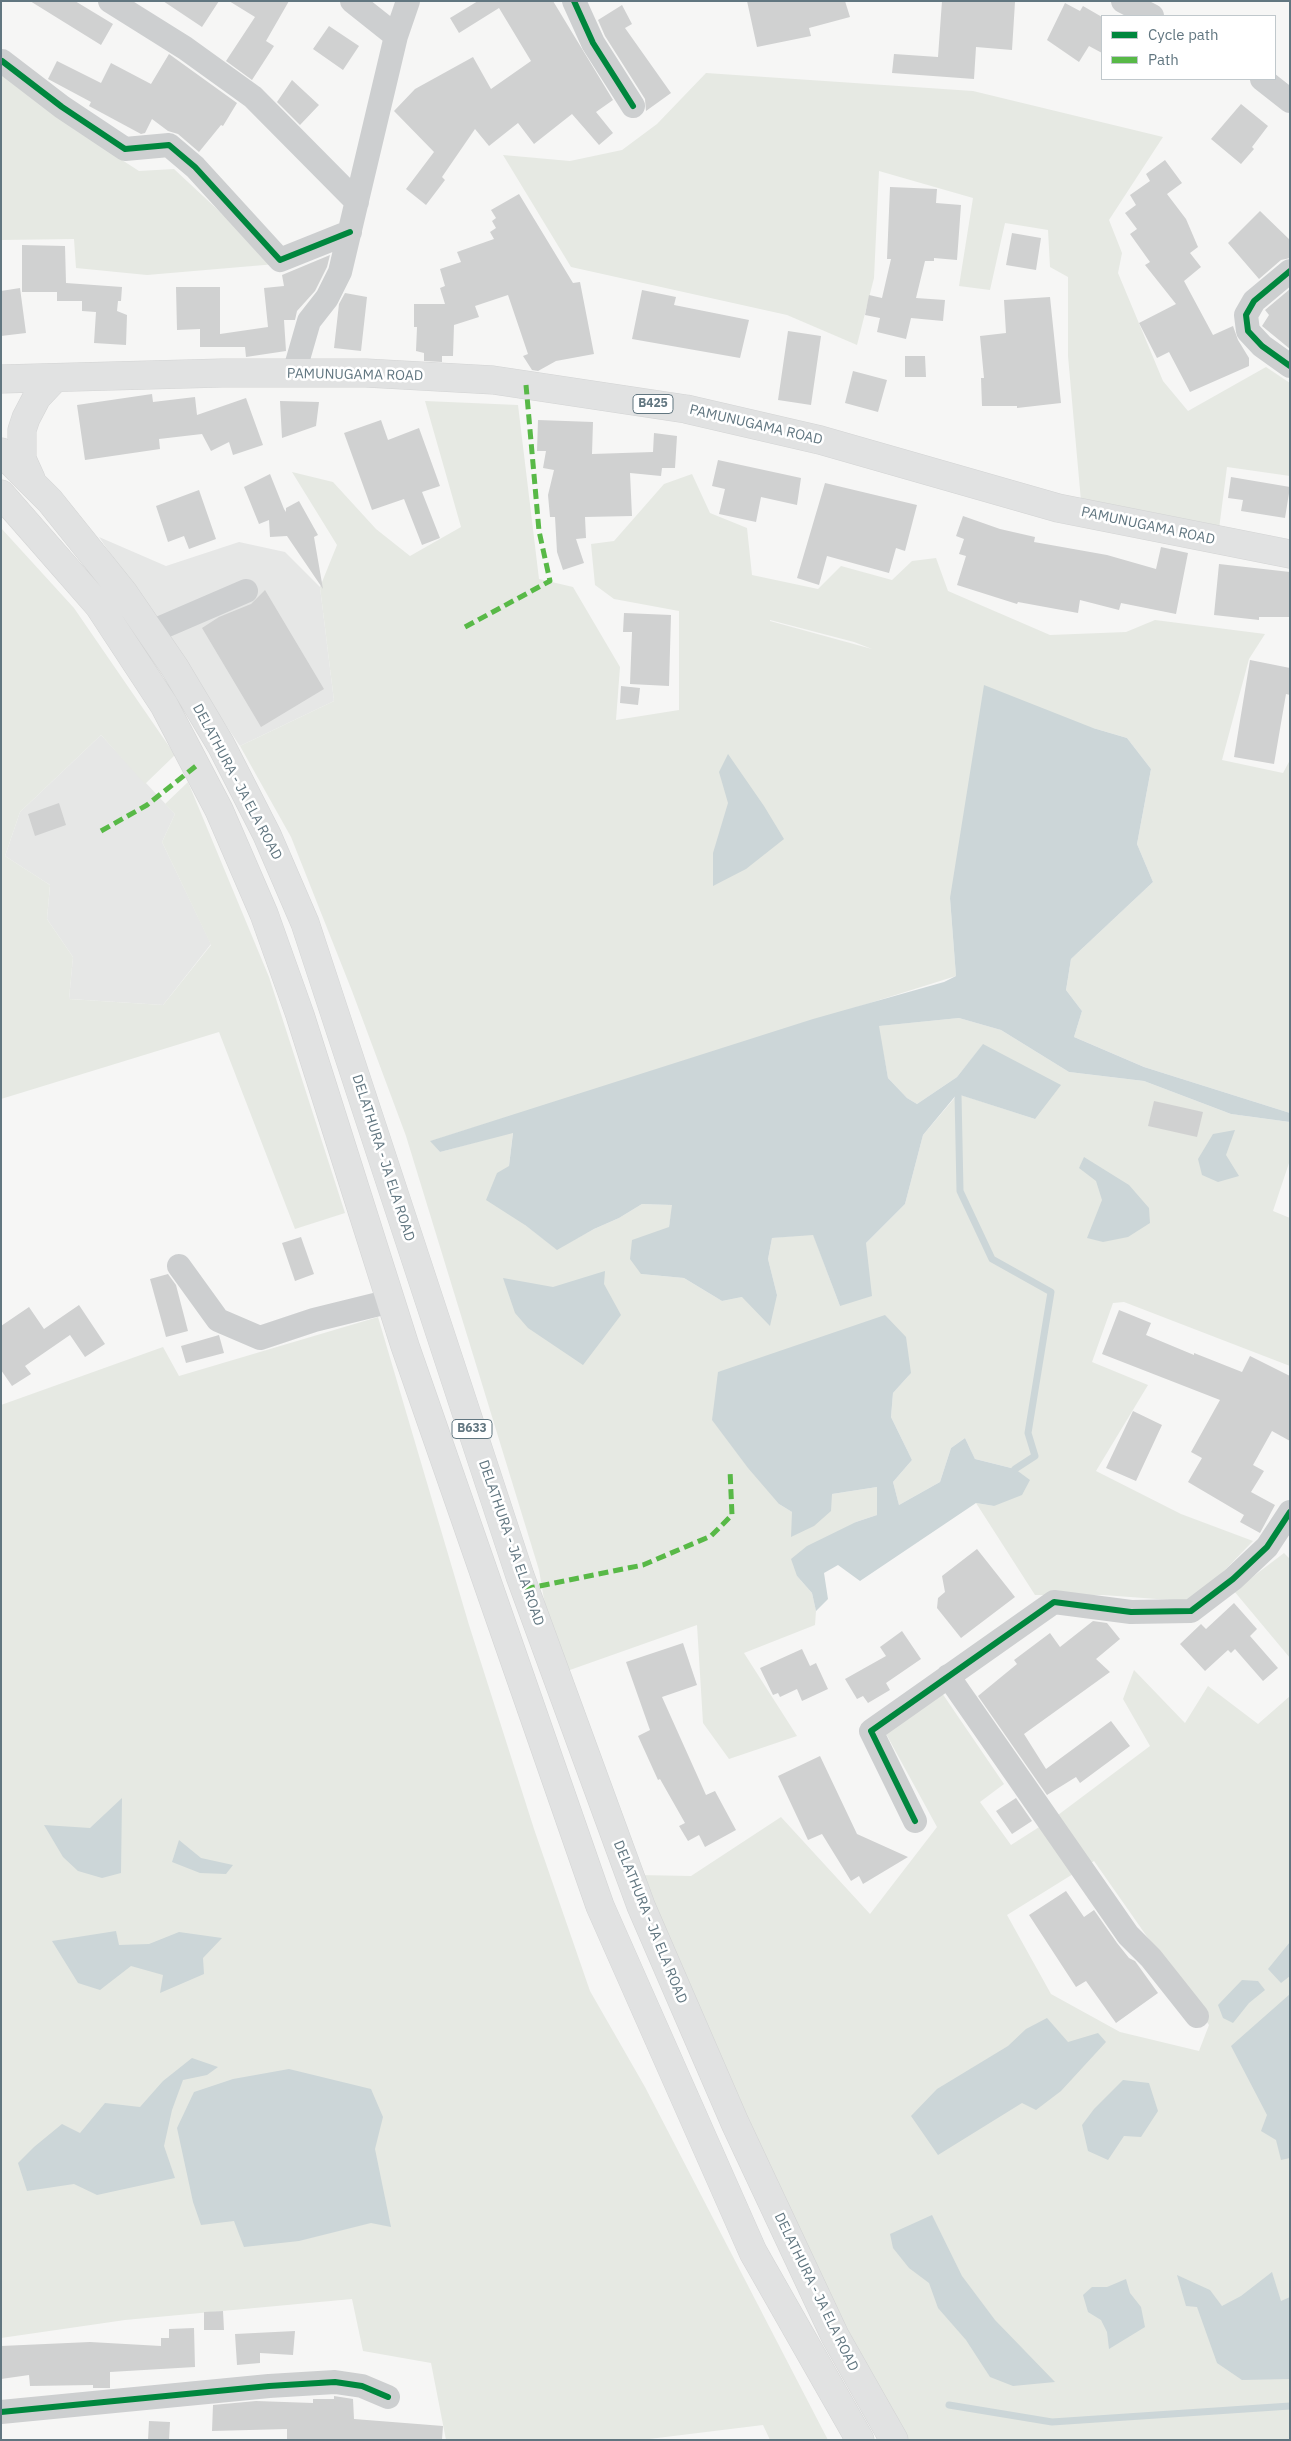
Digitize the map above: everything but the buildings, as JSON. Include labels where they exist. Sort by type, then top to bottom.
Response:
[{"type":"main road","name":"PAMUNUGAMA ROAD","points":[[1,379],[222,373],[366,373],[493,380],[686,409],[820,440],[1058,508],[1290,554]]},
{"type":"main road","points":[[32,483],[22,459],[22,430],[34,402],[55,378]]},
{"type":"main road","name":"DELATHURA - JA ELA ROAD","points":[[1,452],[86,543],[151,632],[221,745],[267,835],[305,923],[520,1576],[641,1906],[735,2123],[831,2327],[894,2440]]},
{"type":"main road","name":"DELATHURA - JA ELA ROAD","points":[[1,494],[99,606],[164,705],[219,810],[264,914],[300,1015],[391,1301],[600,1906],[753,2252],[860,2440]]},
{"type":"street","points":[[110,1],[185,48],[253,97],[357,202]]},
{"type":"street","points":[[352,1],[396,36]]},
{"type":"street","points":[[294,373],[309,321],[327,298],[340,272],[396,36],[408,1]]},
{"type":"street","points":[[574,1],[593,43],[633,106]]},
{"type":"street","points":[[1123,1],[1150,15]]},
{"type":"street","points":[[2,61],[62,107],[124,149],[169,145],[195,167],[280,260],[350,232]]},
{"type":"street","points":[[1263,80],[1290,101]]},
{"type":"street","points":[[1290,271],[1254,301],[1246,315],[1248,331],[1262,346],[1290,366]]},
{"type":"street","points":[[151,632],[246,591]]},
{"type":"street","points":[[179,1266],[218,1320],[260,1338],[314,1320],[391,1301]]},
{"type":"street","points":[[915,1821],[871,1731],[1054,1602],[1131,1612],[1192,1611],[1233,1579],[1267,1547],[1290,1512]]},
{"type":"street","points":[[948,1676],[1128,1935],[1150,1958],[1197,2016]]},
{"type":"street","points":[[1,2412],[269,2386],[335,2382],[362,2386],[388,2397]]},
{"type":"shaded area","points":[[1,71],[74,129],[139,171],[174,169],[276,264],[147,275],[76,268],[74,239],[1,240]]},
{"type":"shaded area","points":[[706,73],[973,91],[1163,137],[1109,220],[1122,253],[1118,273],[1163,381],[1188,411],[1266,367],[1290,383],[1290,476],[1227,467],[1219,529],[1081,501],[1068,356],[1068,277],[1050,267],[1048,230],[1005,223],[990,290],[959,286],[973,198],[879,171],[874,278],[857,345],[787,315],[571,267],[503,155],[570,161],[622,150],[657,124]]},
{"type":"shaded area","points":[[425,401],[518,405],[539,579],[573,587],[620,667],[616,720],[679,710],[679,611],[614,599],[595,585],[591,544],[614,541],[664,484],[692,474],[710,513],[747,528],[752,575],[818,589],[841,566],[892,580],[912,561],[936,558],[948,591],[1050,635],[1126,632],[1155,620],[1265,634],[1249,659],[1222,760],[1283,773],[1290,760],[1290,1113],[1144,1067],[1074,1037],[1082,1011],[1066,990],[1071,959],[1153,882],[1137,844],[1151,769],[1127,738],[1093,728],[950,898],[956,976],[431,1141],[440,1152],[513,1132],[509,1166],[525,1225],[557,1249],[619,1218],[642,1204],[673,1205],[669,1227],[641,1274],[684,1278],[722,1301],[742,1297],[777,1295],[768,1259],[772,1238],[813,1234],[840,1306],[866,1243],[905,1204],[923,1135],[958,1094],[1035,1119],[983,1045],[957,1077],[917,1104],[907,1098],[888,1078],[878,1026],[959,1018],[1001,1030],[1069,1072],[1144,1081],[1231,1114],[1290,1122],[1290,1160],[1273,1211],[1290,1218],[1290,1366],[1124,1302],[1113,1303],[1092,1362],[1148,1385],[1096,1471],[1181,1514],[1253,1541],[1197,1599],[1184,1601],[1103,1595],[1035,1595],[976,1503],[994,1506],[1015,1469],[975,1459],[965,1438],[951,1448],[940,1482],[899,1505],[893,1482],[912,1460],[891,1417],[893,1393],[911,1373],[779,1504],[792,1512],[832,1494],[877,1487],[877,1515],[856,1522],[797,1576],[812,1593],[816,1611],[815,1625],[744,1653],[797,1736],[729,1759],[703,1723],[697,1625],[567,1671],[545,1605],[539,1570],[406,1136],[352,991],[291,837],[240,746],[334,701],[320,587],[337,545],[292,472],[333,482],[376,529],[410,556],[461,527]],"holes":[[[770,620],[854,642],[872,649]]]},
{"type":"shaded area","points":[[1,528],[74,608],[175,755],[145,784],[101,735],[20,812],[5,856],[50,885],[47,919],[73,957],[69,999],[163,1005],[211,945],[162,842],[175,814],[165,804],[188,782],[269,977],[345,1213],[295,1229],[219,1032],[1,1099]]},
{"type":"shaded area","points":[[99,537],[166,566],[239,542],[285,552],[320,587],[334,701],[240,746]]},
{"type":"shaded area","points":[[984,685],[1093,728],[1127,738],[1151,769],[1137,844],[1153,882],[1071,959],[1066,990],[1082,1011],[1074,1037],[1144,1067],[1290,1113],[1290,1122],[1231,1114],[1144,1081],[1069,1072],[1001,1030],[959,1018],[879,1026],[888,1078],[907,1098],[917,1104],[957,1077],[983,1044],[1061,1085],[1035,1119],[957,1094],[923,1135],[905,1204],[866,1243],[872,1296],[840,1306],[813,1235],[772,1238],[768,1259],[777,1295],[770,1326],[742,1297],[722,1301],[684,1278],[641,1274],[630,1259],[632,1240],[669,1227],[672,1205],[642,1204],[557,1250],[525,1225],[486,1200],[497,1173],[509,1166],[513,1133],[440,1152],[430,1141],[813,1019],[944,982],[956,976],[950,898]]},
{"type":"shaded area","points":[[101,735],[175,814],[162,842],[211,944],[163,1005],[69,999],[73,957],[47,919],[50,885],[5,856],[20,812]]},
{"type":"shaded area","points":[[728,754],[784,839],[746,869],[713,886],[713,853],[728,803],[719,772]]},
{"type":"shaded area","points":[[1235,1130],[1226,1155],[1239,1176],[1218,1182],[1202,1175],[1198,1159],[1213,1134]]},
{"type":"shaded area","points":[[1084,1157],[1129,1185],[1149,1208],[1150,1223],[1128,1237],[1103,1242],[1087,1238],[1102,1200],[1096,1181],[1079,1168]]},
{"type":"shaded area","points":[[605,1271],[604,1284],[621,1315],[583,1365],[528,1328],[515,1313],[503,1278],[553,1287]]},
{"type":"shaded area","points":[[885,1315],[906,1337],[911,1373],[893,1393],[891,1417],[912,1460],[893,1482],[899,1505],[940,1482],[951,1448],[965,1438],[975,1459],[1015,1469],[1030,1480],[1022,1495],[994,1506],[976,1503],[860,1581],[838,1565],[824,1573],[828,1599],[816,1611],[812,1593],[797,1576],[791,1559],[807,1546],[856,1522],[877,1515],[877,1487],[832,1494],[831,1511],[814,1526],[791,1537],[792,1512],[779,1504],[748,1468],[712,1420],[718,1372]]},
{"type":"shaded area","points":[[378,1317],[469,1625],[534,1829],[590,1991],[645,2087],[828,2440],[770,2440],[763,2425],[641,2440],[446,2440],[431,2363],[363,2351],[352,2299],[125,2320],[1,2338],[1,1405],[163,1347],[179,1376]]},
{"type":"shaded area","points":[[1284,1553],[1290,1559],[1290,1658],[1234,1591]]},
{"type":"shaded area","points":[[1134,1670],[1185,1723],[1208,1686],[1258,1724],[1290,1696],[1290,2440],[909,2440],[832,2309],[638,1875],[691,1876],[781,1817],[870,1914],[937,1827],[885,1732],[942,1693],[1004,1784],[980,1802],[1011,1845],[1058,1815],[1150,1746],[1123,1699]],"holes":[[[1094,1861],[1209,2025],[1199,2051],[1120,2032],[1051,1994],[1007,1915]]]},
{"type":"shaded area","points":[[122,1798],[121,1873],[102,1878],[78,1871],[63,1857],[44,1825],[90,1828]]},
{"type":"shaded area","points":[[179,1840],[201,1858],[233,1865],[226,1874],[200,1873],[172,1862]]},
{"type":"shaded area","points":[[116,1931],[119,1945],[149,1944],[179,1932],[222,1938],[203,1958],[204,1974],[160,1993],[163,1975],[131,1966],[100,1990],[78,1983],[52,1941]]},
{"type":"shaded area","points":[[1290,1942],[1290,1976],[1281,1983],[1268,1969]]},
{"type":"shaded area","points":[[1242,1980],[1258,1981],[1265,1990],[1249,2003],[1233,2023],[1223,2018],[1218,2005]]},
{"type":"shaded area","points":[[1290,1994],[1290,2158],[1281,2160],[1276,2140],[1261,2131],[1267,2115],[1231,2046]]},
{"type":"shaded area","points":[[1047,2018],[1068,2042],[1098,2033],[1106,2042],[1061,2091],[1036,2110],[1022,2103],[938,2155],[911,2116],[937,2089],[1008,2046],[1026,2029]]},
{"type":"shaded area","points":[[192,2058],[218,2067],[207,2075],[183,2080],[172,2110],[164,2146],[175,2178],[97,2195],[74,2184],[27,2191],[18,2163],[62,2124],[80,2133],[105,2103],[140,2107],[163,2081]]},
{"type":"shaded area","points":[[289,2069],[371,2089],[383,2117],[375,2149],[391,2227],[371,2223],[299,2241],[244,2247],[234,2221],[201,2225],[193,2202],[177,2128],[194,2092],[233,2079]]},
{"type":"shaded area","points":[[1123,2080],[1149,2083],[1158,2111],[1141,2137],[1124,2136],[1108,2160],[1088,2151],[1082,2125],[1094,2109]]},
{"type":"shaded area","points":[[932,2215],[962,2276],[995,2320],[1055,2382],[1013,2386],[990,2377],[966,2340],[938,2308],[929,2283],[909,2268],[893,2248],[890,2234]]},
{"type":"shaded area","points":[[1272,2272],[1281,2301],[1290,2297],[1290,2379],[1242,2380],[1217,2363],[1197,2307],[1186,2306],[1177,2275],[1210,2290],[1222,2306],[1241,2296]]},
{"type":"shaded area","points":[[1126,2279],[1130,2293],[1141,2307],[1145,2327],[1109,2349],[1107,2332],[1101,2320],[1088,2312],[1083,2295],[1092,2287],[1107,2287]]},
{"type":"waterway","points":[[958,1094],[960,1191],[992,1259],[1051,1292],[1028,1433],[1035,1456],[1015,1469]]},
{"type":"waterway","points":[[949,2405],[1052,2422],[1290,2406]]},
{"type":"marked path","points":[[465,627],[550,581],[539,531],[526,385]]},
{"type":"marked path","points":[[101,831],[147,805],[196,766]]},
{"type":"marked path","points":[[525,1589],[643,1565],[711,1536],[732,1515],[730,1470]]},
{"type":"cycle path","points":[[574,1],[593,43],[633,106]]},
{"type":"cycle path","points":[[2,61],[62,107],[125,149],[169,145],[195,167],[280,260],[350,232]]},
{"type":"cycle path","points":[[1290,271],[1254,301],[1246,315],[1248,331],[1262,346],[1290,366]]},
{"type":"cycle path","points":[[915,1821],[871,1731],[1054,1602],[1131,1612],[1191,1611],[1233,1579],[1267,1547],[1290,1512]]},
{"type":"cycle path","points":[[1,2412],[269,2386],[335,2382],[362,2386],[388,2397]]}]
